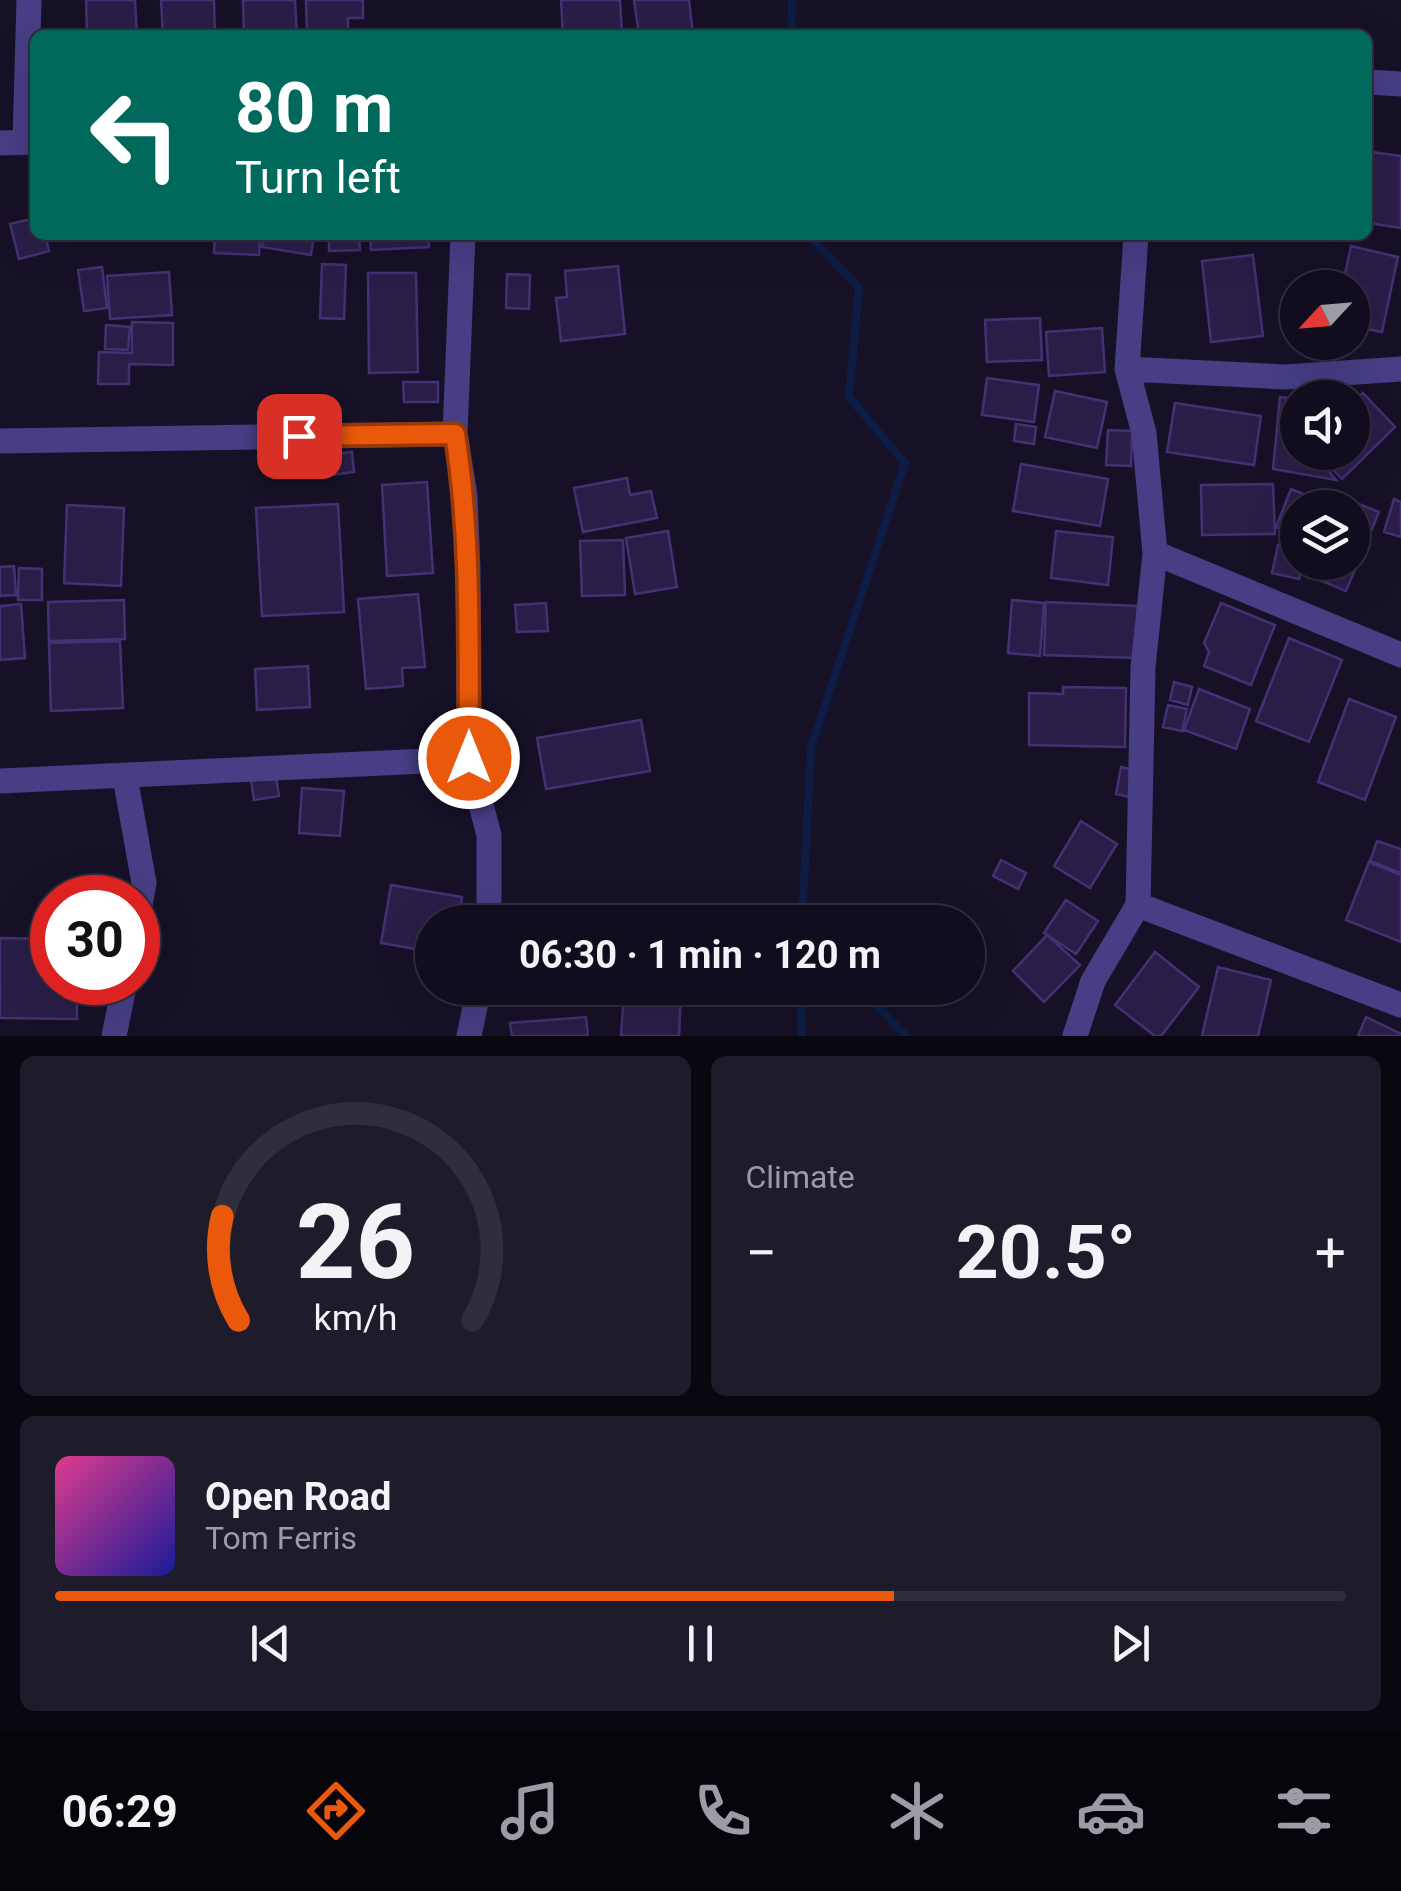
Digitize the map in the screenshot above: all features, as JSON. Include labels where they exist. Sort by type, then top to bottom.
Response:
[{"type":"street","points":[[20,142],[29,0]]},
{"type":"street","points":[[1372,82],[1401,84]]},
{"type":"street","points":[[463,240],[455,434],[464,495],[468,570],[469,758],[489,835],[489,905]]},
{"type":"street","points":[[1075,1036],[1093,981],[1138,905],[1142,666],[1155,553],[1144,433],[1128,369],[1136,240]]},
{"type":"street","points":[[1128,369],[1286,377],[1401,369]]},
{"type":"street","points":[[0,441],[455,434]]},
{"type":"street","points":[[1155,553],[1401,655]]},
{"type":"street","points":[[0,780],[469,758]]},
{"type":"street","points":[[125,777],[143,875]]},
{"type":"street","points":[[1138,905],[1401,1006]]},
{"type":"street","points":[[114,1036],[120,1005]]},
{"type":"street","points":[[469,1036],[475,1005]]},
{"type":"building","points":[[86,0],[135,0],[137,30],[87,30]]},
{"type":"building","points":[[161,0],[214,0],[215,30],[163,30]]},
{"type":"building","points":[[243,0],[295,0],[297,30],[244,30]]},
{"type":"building","points":[[306,0],[363,0],[363,18],[348,18],[348,30],[307,30]]},
{"type":"building","points":[[561,0],[620,0],[622,30],[563,30]]},
{"type":"building","points":[[634,0],[689,0],[692,30],[638,30]]},
{"type":"building","points":[[1372,152],[1401,156],[1401,228],[1372,224]]},
{"type":"building","points":[[30,219],[30,240],[46,240],[49,251],[19,259],[10,224]]},
{"type":"building","points":[[215,240],[260,240],[259,255],[214,253]]},
{"type":"building","points":[[263,240],[313,240],[311,255],[262,247]]},
{"type":"building","points":[[329,240],[359,240],[360,250],[329,251]]},
{"type":"building","points":[[370,240],[428,240],[429,247],[371,250]]},
{"type":"building","points":[[1351,246],[1398,257],[1382,332],[1370,330],[1370,270],[1346,270]]},
{"type":"building","points":[[1253,255],[1263,336],[1211,342],[1202,261]]},
{"type":"building","points":[[322,264],[346,265],[344,319],[320,318]]},
{"type":"building","points":[[618,266],[625,334],[561,341],[556,298],[567,297],[565,271]]},
{"type":"building","points":[[102,267],[107,308],[84,311],[78,270]]},
{"type":"building","points":[[169,272],[172,315],[110,319],[107,276]]},
{"type":"building","points":[[368,273],[416,273],[418,372],[369,373]]},
{"type":"building","points":[[507,274],[530,275],[529,309],[506,308]]},
{"type":"building","points":[[1040,318],[1042,360],[987,362],[985,320]]},
{"type":"building","points":[[132,322],[173,323],[173,365],[129,364],[129,384],[98,384],[99,352],[132,353]]},
{"type":"building","points":[[106,325],[130,327],[128,350],[105,349]]},
{"type":"building","points":[[1102,328],[1105,372],[1049,376],[1046,332]]},
{"type":"building","points":[[987,378],[1039,385],[1034,422],[982,415]]},
{"type":"building","points":[[403,382],[438,382],[438,402],[404,402]]},
{"type":"building","points":[[1055,391],[1107,402],[1097,448],[1045,437]]},
{"type":"building","points":[[1280,397],[1280,470],[1328,470],[1336,480],[1273,469]]},
{"type":"building","points":[[1370,400],[1395,427],[1370,452]]},
{"type":"building","points":[[1175,403],[1261,416],[1254,465],[1167,452]]},
{"type":"building","points":[[1016,424],[1036,427],[1034,444],[1014,441]]},
{"type":"building","points":[[1108,430],[1132,431],[1131,466],[1106,465]]},
{"type":"building","points":[[352,452],[354,472],[330,475],[328,455]]},
{"type":"building","points":[[1021,464],[1108,479],[1100,526],[1013,511]]},
{"type":"building","points":[[1333,470],[1351,470],[1342,479]]},
{"type":"building","points":[[627,478],[630,495],[651,491],[657,518],[583,532],[574,488]]},
{"type":"building","points":[[427,482],[433,573],[387,576],[382,485]]},
{"type":"building","points":[[1273,484],[1275,534],[1202,535],[1201,485]]},
{"type":"building","points":[[1394,499],[1401,502],[1401,537],[1384,532]]},
{"type":"building","points":[[338,504],[344,612],[262,616],[256,508]]},
{"type":"building","points":[[67,505],[124,508],[121,586],[64,583]]},
{"type":"building","points":[[1370,508],[1379,512],[1370,534]]},
{"type":"building","points":[[668,531],[677,587],[635,594],[626,538]]},
{"type":"building","points":[[1056,531],[1113,537],[1108,585],[1051,578]]},
{"type":"building","points":[[623,540],[625,595],[582,596],[580,541]]},
{"type":"building","points":[[1278,545],[1280,545],[1280,575],[1272,573]]},
{"type":"building","points":[[14,566],[16,595],[0,596],[0,567]]},
{"type":"building","points":[[19,568],[42,569],[42,600],[18,600]]},
{"type":"building","points":[[1320,580],[1351,580],[1346,591]]},
{"type":"building","points":[[418,594],[425,667],[402,668],[403,686],[366,689],[358,599]]},
{"type":"building","points":[[124,600],[125,639],[49,641],[48,602]]},
{"type":"building","points":[[1012,600],[1044,603],[1040,656],[1008,653]]},
{"type":"building","points":[[1046,602],[1138,606],[1136,658],[1044,655]]},
{"type":"building","points":[[546,603],[548,631],[517,632],[515,605]]},
{"type":"building","points":[[1221,603],[1275,625],[1251,685],[1204,666],[1209,652],[1204,643]]},
{"type":"building","points":[[21,604],[25,658],[0,660],[0,606]]},
{"type":"building","points":[[1289,638],[1342,660],[1309,742],[1256,721]]},
{"type":"building","points":[[120,641],[123,708],[51,711],[49,643]]},
{"type":"building","points":[[308,666],[310,707],[257,710],[255,669]]},
{"type":"building","points":[[1174,682],[1192,687],[1188,705],[1170,700]]},
{"type":"building","points":[[1063,687],[1126,688],[1125,747],[1029,745],[1029,693],[1063,694]]},
{"type":"building","points":[[1199,689],[1250,709],[1236,749],[1184,730]]},
{"type":"building","points":[[1349,699],[1396,717],[1365,800],[1318,782]]},
{"type":"building","points":[[1168,705],[1187,709],[1182,731],[1163,727]]},
{"type":"building","points":[[641,720],[650,771],[546,789],[537,738]]},
{"type":"building","points":[[1121,767],[1135,770],[1130,797],[1116,794]]},
{"type":"building","points":[[276,777],[279,796],[254,800],[251,781]]},
{"type":"building","points":[[302,788],[344,791],[340,836],[299,833]]},
{"type":"building","points":[[1081,821],[1117,844],[1090,888],[1054,866]]},
{"type":"building","points":[[1377,841],[1401,849],[1401,873],[1370,861]]},
{"type":"building","points":[[1001,860],[1026,873],[1018,889],[993,876]]},
{"type":"building","points":[[1369,862],[1401,875],[1401,942],[1346,920]]},
{"type":"building","points":[[391,885],[462,897],[461,905],[415,905],[415,949],[381,943]]},
{"type":"building","points":[[1066,900],[1098,921],[1076,954],[1044,933]]},
{"type":"building","points":[[1047,935],[1080,965],[1044,1002],[1013,971]]},
{"type":"building","points":[[0,938],[30,939],[30,1005],[77,1005],[77,1019],[0,1018]]},
{"type":"building","points":[[1155,952],[1199,987],[1161,1036],[1155,1036],[1115,1005]]},
{"type":"building","points":[[1218,967],[1271,980],[1258,1036],[1202,1036]]},
{"type":"building","points":[[623,1005],[681,1005],[679,1036],[621,1036]]},
{"type":"building","points":[[586,1017],[588,1036],[512,1036],[510,1023]]},
{"type":"building","points":[[1366,1017],[1401,1034],[1401,1036],[1358,1036]]},
{"type":"waterway","points":[[791,30],[792,0]]},
{"type":"waterway","points":[[803,905],[811,748],[905,463],[849,397],[859,287],[813,240]]},
{"type":"waterway","points":[[802,1005],[802,1036]]},
{"type":"waterway","points":[[876,1005],[906,1036]]},
{"type":"route","points":[[299,436],[455,434],[464,495],[468,570],[469,758]]}]
